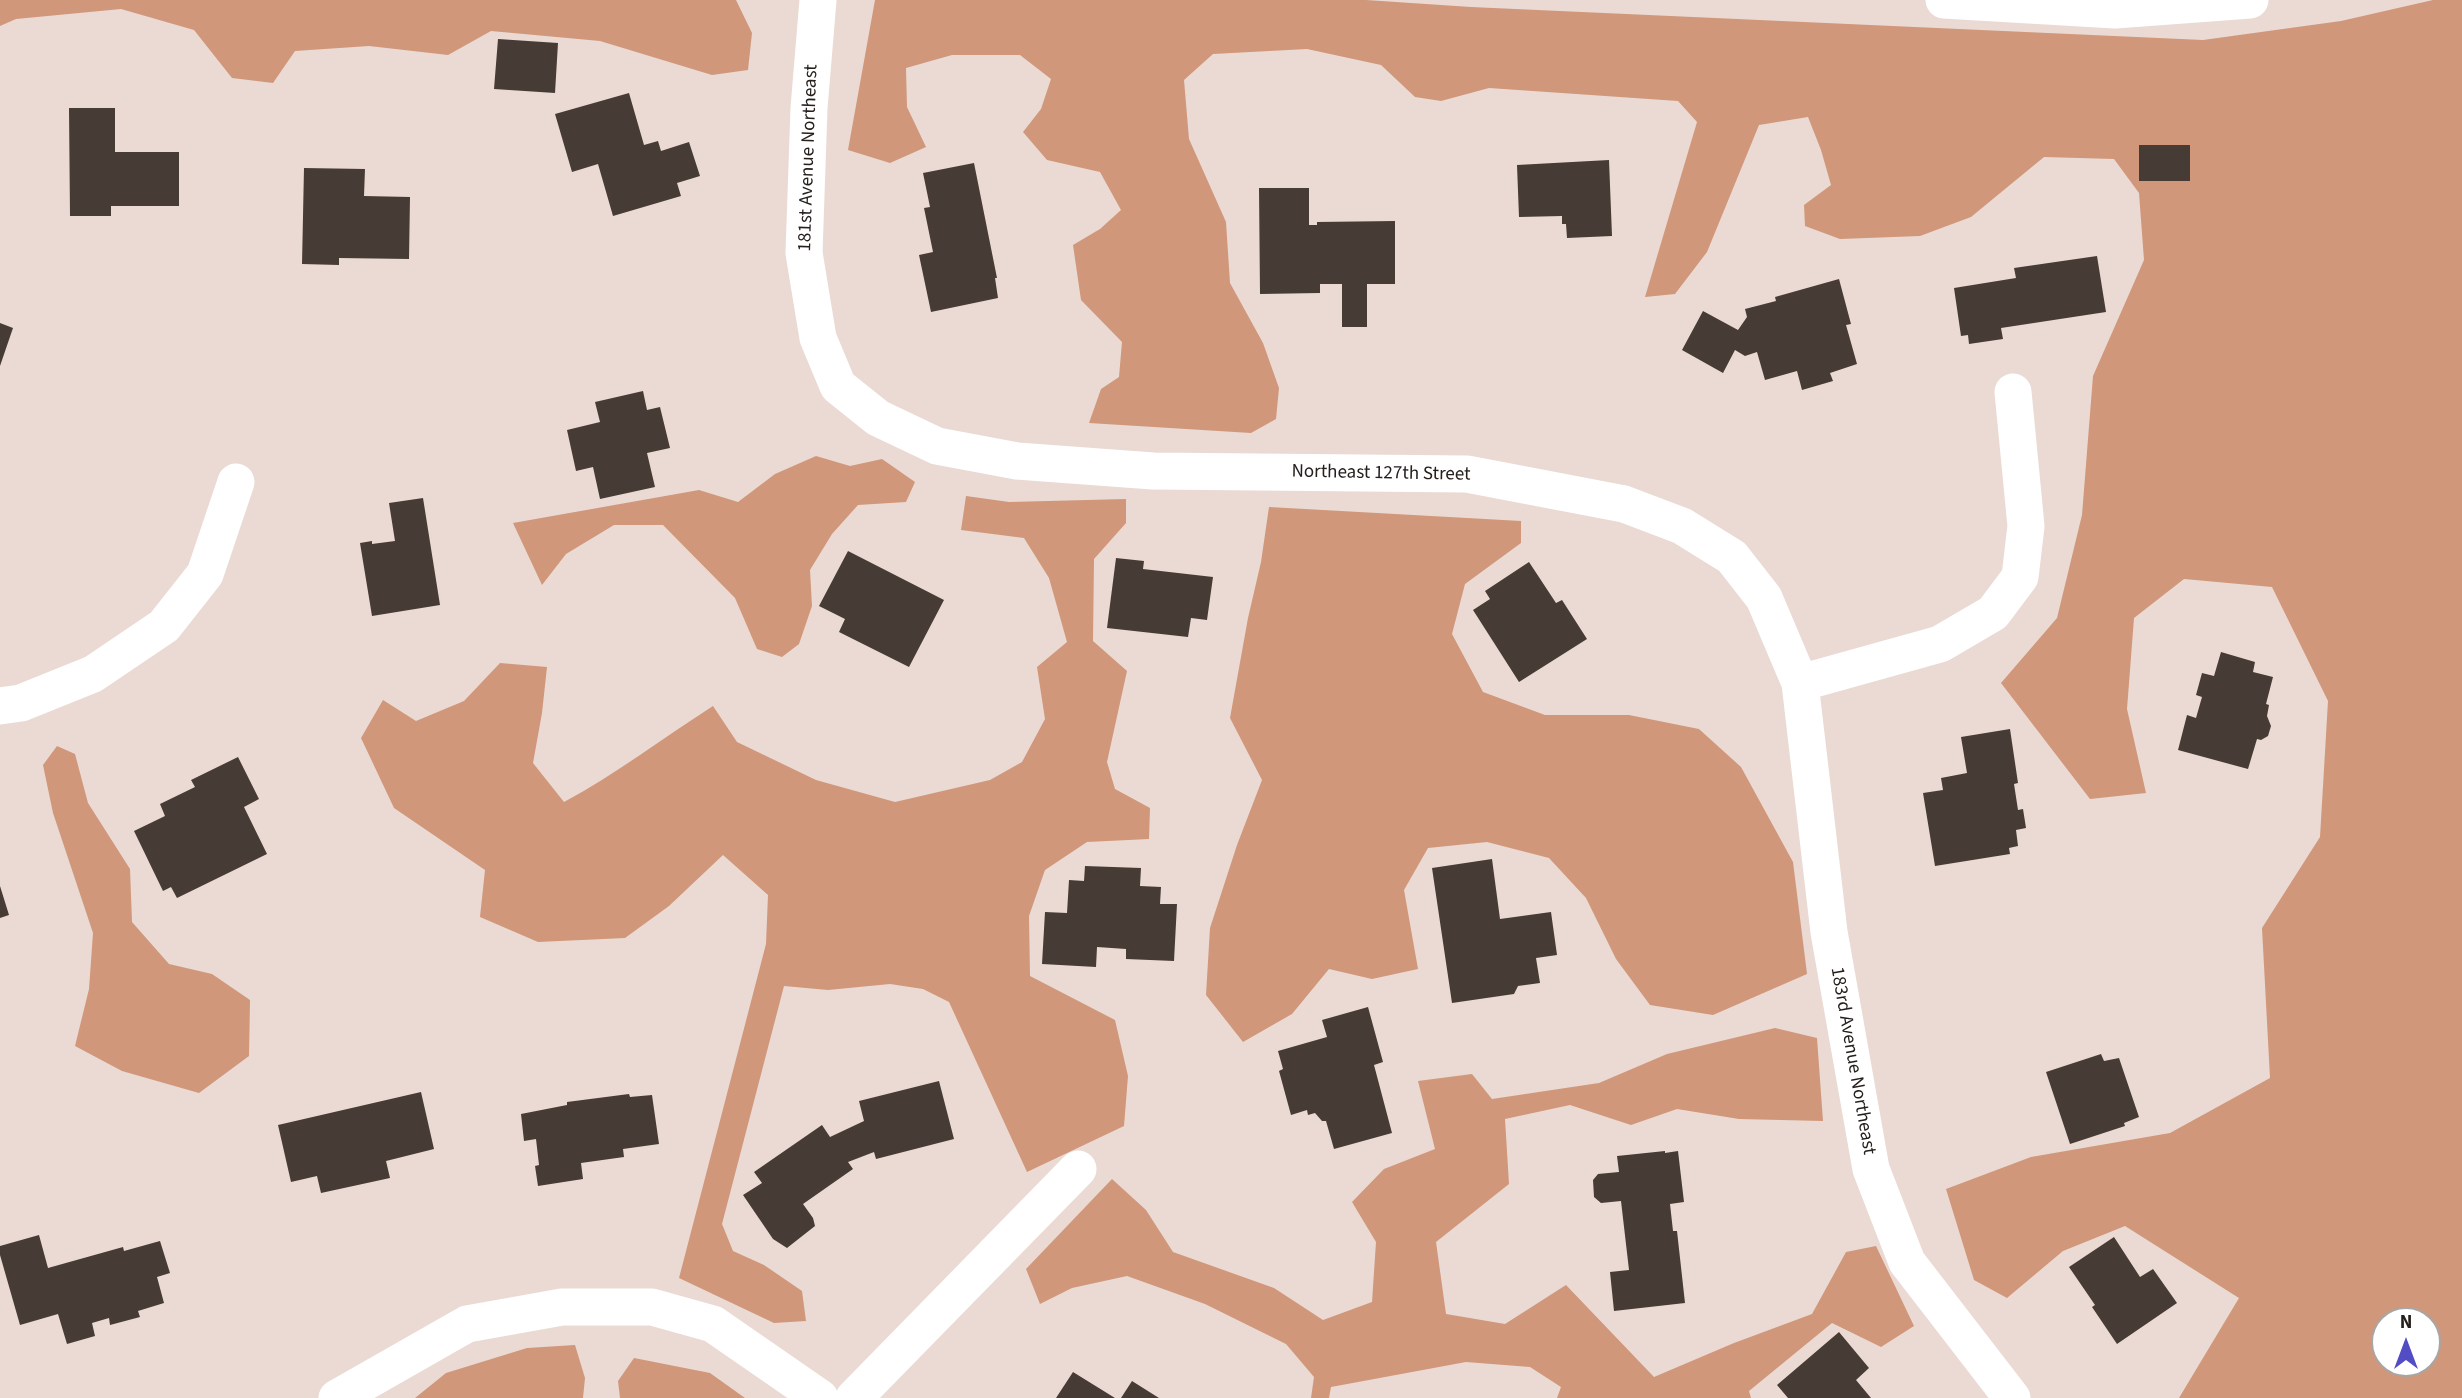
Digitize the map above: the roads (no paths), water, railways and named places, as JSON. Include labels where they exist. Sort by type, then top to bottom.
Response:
[{"type":"street","name":"181st Avenue Northeast","points":[[817,0],[809,108],[804,253],[818,338],[838,386],[878,418]]},
{"type":"street","points":[[1944,0],[2115,10],[2237,1]]},
{"type":"street","points":[[1800,683],[1940,644],[1993,613],[2020,577],[2026,526],[2013,392]]},
{"type":"street","name":"Northeast 127th Street","points":[[878,418],[937,446],[1017,461],[1153,471],[1466,474],[1624,504],[1682,526],[1732,557],[1764,598],[1800,683]]},
{"type":"street","points":[[0,706],[21,703],[93,674],[164,626],[205,574],[236,482]]},
{"type":"street","name":"183rd Avenue Northeast","points":[[1800,683],[1829,932],[1871,1169],[1907,1262],[2012,1398]]},
{"type":"street","points":[[854,1398],[1077,1169]]},
{"type":"street","points":[[337,1398],[467,1324],[562,1307],[652,1307],[713,1324],[820,1398]]}]
